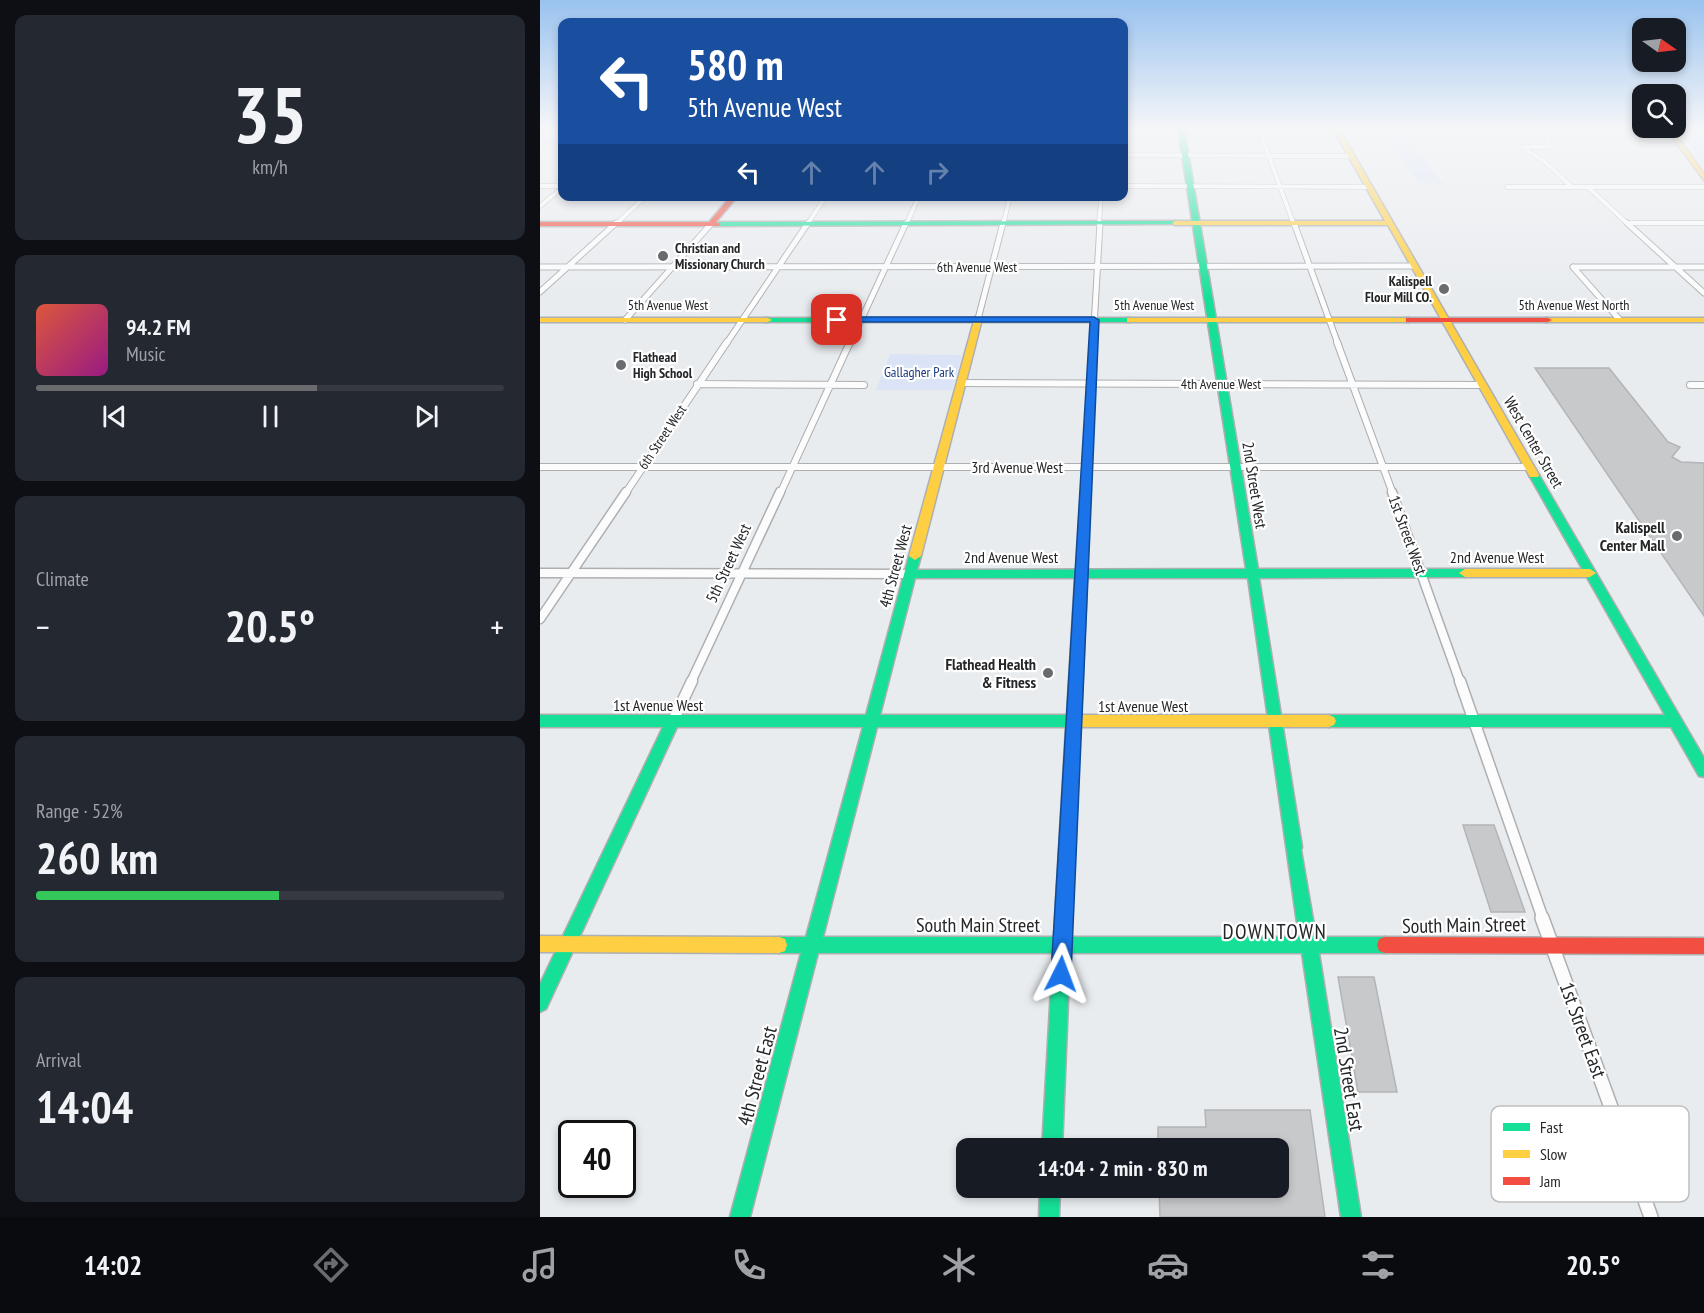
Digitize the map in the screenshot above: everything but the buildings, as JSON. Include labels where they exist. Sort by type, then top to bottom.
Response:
[{"type":"main road","name":"2nd Street West","points":[[1190,186],[1236,467],[1309,946]]},
{"type":"main road","name":"West Center Street","points":[[1370,187],[1413,266],[1704,771]]},
{"type":"main road","points":[[711,224],[731,201]]},
{"type":"main road","points":[[540,224],[1389,223]]},
{"type":"main road","name":"4th Street West","points":[[813,944],[978,319]]},
{"type":"main road","name":"5th Avenue West","points":[[540,320],[1445,320]]},
{"type":"main road","name":"5th Avenue West North","points":[[1445,320],[1704,320]]},
{"type":"main road","name":"2nd Avenue West","points":[[910,574],[1590,573]]},
{"type":"main road","points":[[1053,1138],[1081,574]]},
{"type":"main road","name":"1st Avenue West","points":[[540,721],[1675,722]]},
{"type":"main road","name":"5th Street West","points":[[540,1003],[673,721]]},
{"type":"main road","name":"South Main Street","points":[[540,944],[1309,946],[1551,944],[1665,948],[1704,946]]},
{"type":"main road","name":"4th Street East","points":[[740,1217],[813,944]]},
{"type":"main road","name":"2nd Street East","points":[[1309,946],[1351,1217]]},
{"type":"main road","points":[[1048,1217],[1049,1198]]},
{"type":"street","points":[[540,186],[558,187]]},
{"type":"street","points":[[1128,186],[1370,187]]},
{"type":"street","name":"1st Street West","points":[[1279,186],[1476,722],[1492,778],[1551,944]]},
{"type":"street","points":[[1507,186],[1704,187]]},
{"type":"street","points":[[1588,187],[1704,293]]},
{"type":"street","points":[[540,206],[558,190]]},
{"type":"street","points":[[540,292],[641,201]]},
{"type":"street","name":"6th Street West","points":[[540,619],[823,201]]},
{"type":"street","name":"5th Street West","points":[[673,721],[917,201]]},
{"type":"street","name":"4th Street West","points":[[978,319],[1009,201]]},
{"type":"street","points":[[1081,574],[1101,201]]},
{"type":"street","points":[[1628,223],[1704,223]]},
{"type":"street","points":[[625,320],[711,224]]},
{"type":"street","name":"6th Avenue West","points":[[540,267],[1413,266]]},
{"type":"street","points":[[1618,320],[1574,267],[1704,267]]},
{"type":"street","name":"4th Avenue West","points":[[960,383],[1482,385]]},
{"type":"street","points":[[697,384],[864,385]]},
{"type":"street","points":[[1690,385],[1704,385]]},
{"type":"street","name":"3rd Avenue West","points":[[540,467],[1529,467]]},
{"type":"street","name":"2nd Avenue West","points":[[540,573],[910,574]]},
{"type":"street","name":"1st Street East","points":[[1551,944],[1610,1106]]},
{"type":"street","name":"1st Street East","points":[[1646,1202],[1651,1217]]},
{"type":"green space","name":"Gallagher Park","points":[[890,354],[962,355],[952,390],[876,390]]},
{"type":"traffic: fast","points":[[1190,186],[1244,516],[1294,847]]},
{"type":"traffic: fast","points":[[718,224],[1175,223]]},
{"type":"traffic: fast","points":[[768,320],[1130,320]]},
{"type":"traffic: fast","points":[[1534,475],[1704,771]]},
{"type":"traffic: fast","points":[[740,1217],[915,556]]},
{"type":"traffic: fast","points":[[910,574],[1465,573]]},
{"type":"traffic: fast","points":[[1053,1138],[1081,574]]},
{"type":"traffic: fast","points":[[540,721],[1076,721]]},
{"type":"traffic: fast","points":[[540,1003],[673,721]]},
{"type":"traffic: fast","points":[[1329,721],[1675,721]]},
{"type":"traffic: fast","points":[[1295,855],[1351,1217]]},
{"type":"traffic: fast","points":[[779,945],[1385,945]]},
{"type":"traffic: fast","points":[[1049,1217],[1050,1198]]},
{"type":"traffic: slow","points":[[1369,186],[1534,475]]},
{"type":"traffic: slow","points":[[1175,223],[1389,223]]},
{"type":"traffic: slow","points":[[915,556],[978,319]]},
{"type":"traffic: slow","points":[[540,320],[768,320]]},
{"type":"traffic: slow","points":[[1130,320],[1409,320]]},
{"type":"traffic: slow","points":[[1548,320],[1704,320]]},
{"type":"traffic: slow","points":[[1465,573],[1590,573]]},
{"type":"traffic: slow","points":[[1076,721],[1329,721]]},
{"type":"traffic: slow","points":[[540,944],[779,945]]},
{"type":"traffic: jam","points":[[711,224],[731,201]]},
{"type":"traffic: jam","points":[[540,224],[718,224]]},
{"type":"traffic: jam","points":[[1409,320],[1548,320]]},
{"type":"traffic: jam","points":[[1385,945],[1704,946]]},
{"type":"place","name":"Christian and Missionary Church","points":[[663,256]]},
{"type":"place","name":"Kalispell Flour Mill CO.","points":[[1444,289]]},
{"type":"place","name":"Flathead High School","points":[[621,365]]},
{"type":"place","name":"Kalispell Center Mall","points":[[1677,536]]},
{"type":"place","name":"Flathead Health & Fitness","points":[[1048,673]]},
{"type":"district","name":"DOWNTOWN","points":[[1275,931]]},
{"type":"route","points":[[837,320],[1094,320],[1061,974]]}]
